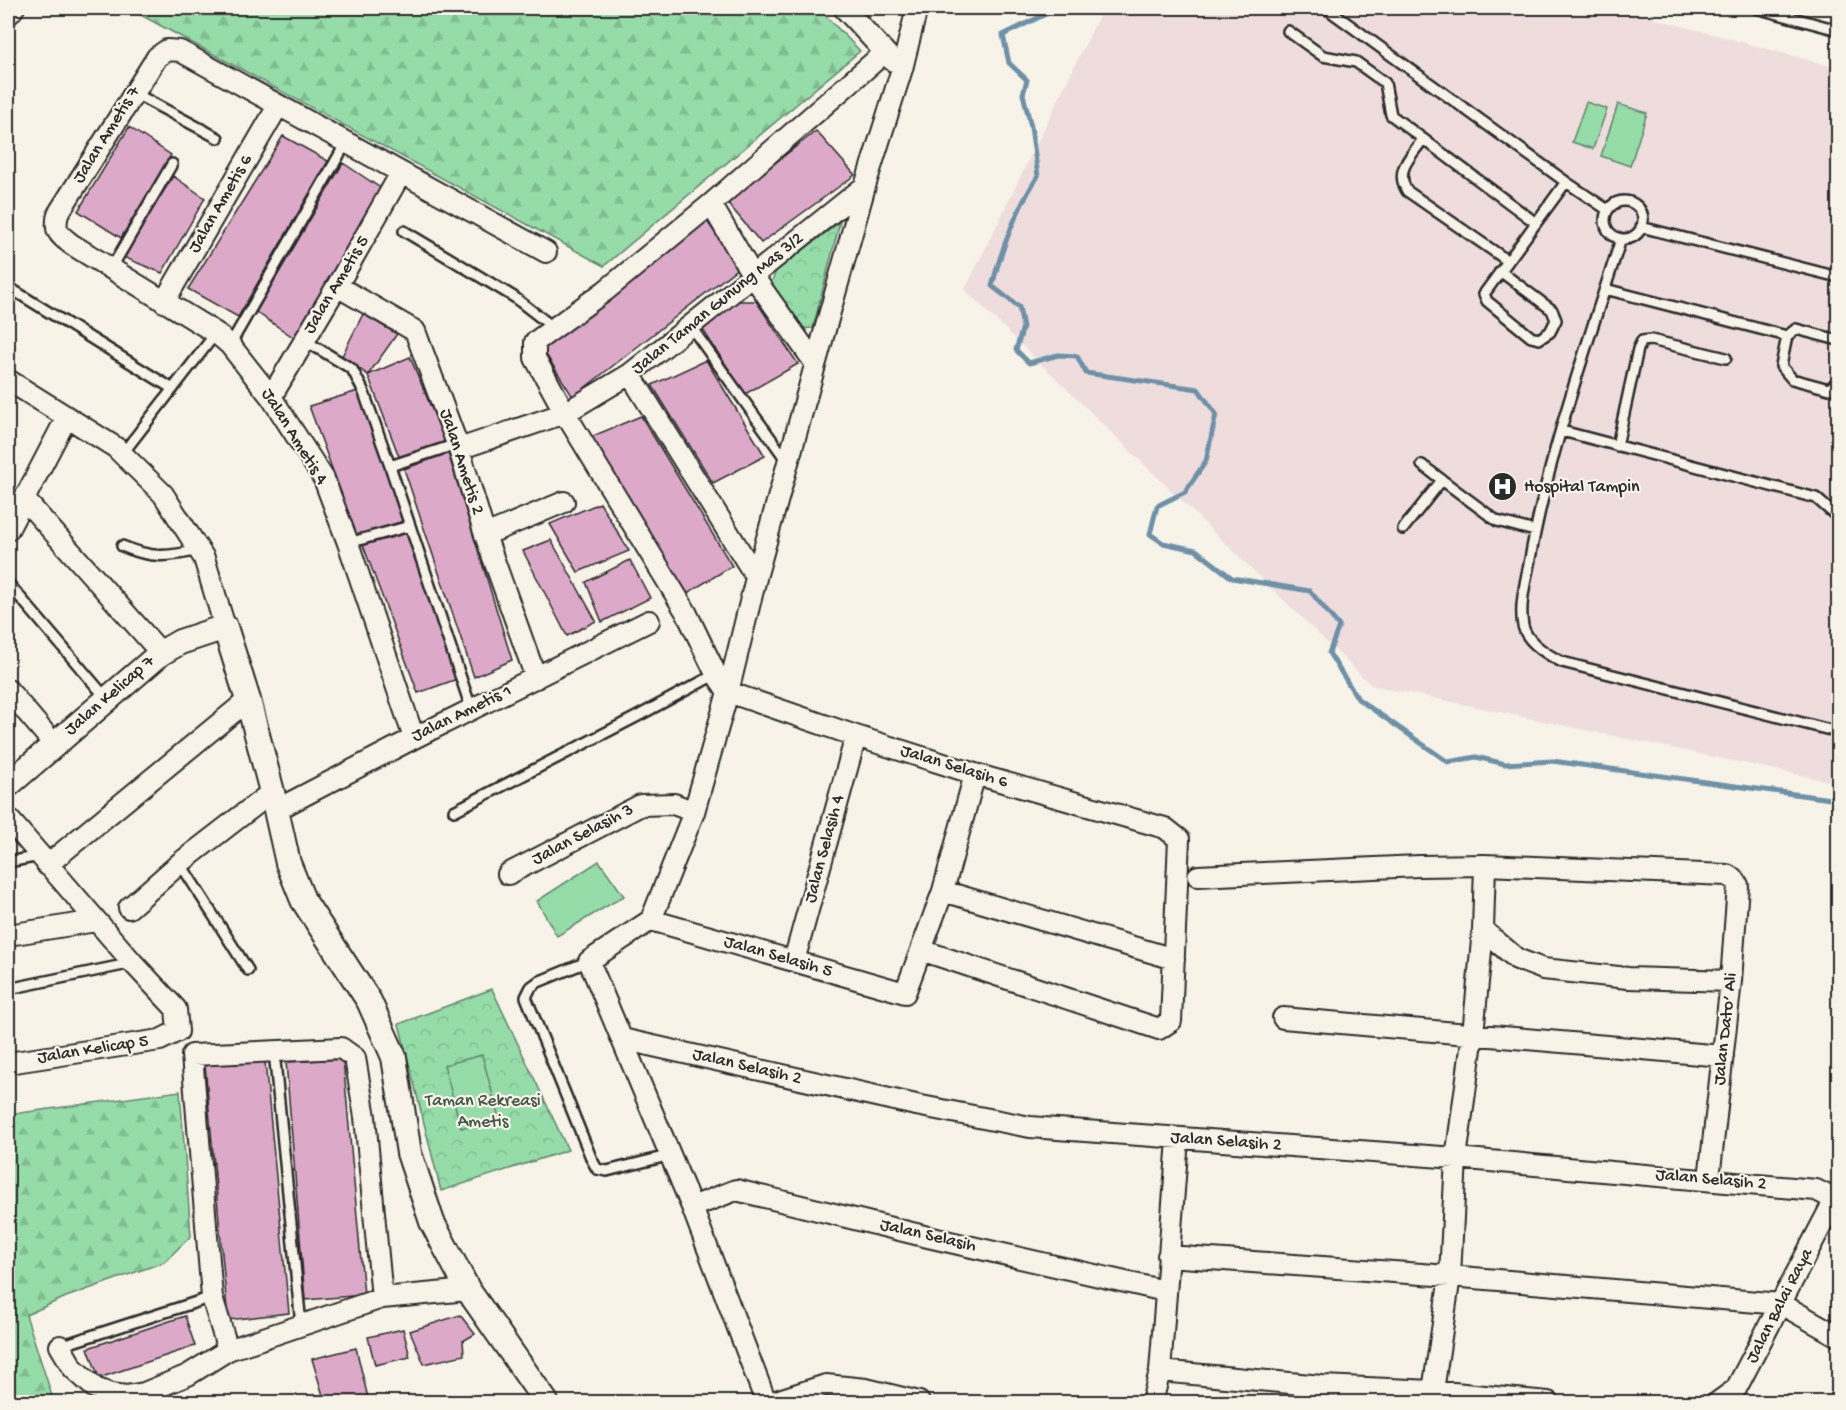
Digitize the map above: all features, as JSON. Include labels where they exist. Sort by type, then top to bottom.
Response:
[{"type":"street","points":[[8,15],[14,8]]},
{"type":"street","points":[[844,8],[884,53],[902,69]]},
{"type":"street","points":[[766,1402],[692,1207],[589,961],[651,920],[694,812],[728,692],[756,577],[866,186],[902,69],[917,8]]},
{"type":"street","name":"Jalan Ametis 7","points":[[55,225],[58,214],[157,57],[167,50],[180,51],[278,106]]},
{"type":"street","points":[[728,692],[716,674],[686,612],[565,412],[535,358],[535,342],[605,291],[711,204],[884,53]]},
{"type":"street","points":[[278,106],[546,252]]},
{"type":"street","name":"Jalan Ametis 6","points":[[164,302],[278,106]]},
{"type":"street","name":"Jalan Ametis 5","points":[[271,397],[338,286],[401,174]]},
{"type":"street","name":"Jalan Taman Gunung Mas 3/2","points":[[458,446],[565,412],[630,374],[866,186]]},
{"type":"street","points":[[711,204],[753,276],[816,363]]},
{"type":"street","name":"Jalan Ametis 4","points":[[55,225],[60,236],[65,240],[223,339],[271,397],[324,479],[414,738]]},
{"type":"street","name":"Jalan Ametis 2","points":[[338,286],[415,331],[458,446],[485,535],[536,678]]},
{"type":"street","points":[[630,374],[756,577]]},
{"type":"street","points":[[9,385],[67,417],[123,453],[163,494],[204,558],[248,700],[288,863],[303,900],[369,1001],[394,1057],[409,1153],[432,1222],[468,1290],[546,1402]]},
{"type":"street","points":[[8,530],[67,417]]},
{"type":"street","points":[[25,500],[160,653]]},
{"type":"street","points":[[485,535],[564,502]]},
{"type":"street","name":"Jalan Ametis 1","points":[[129,908],[180,863],[274,801],[471,711],[649,621]]},
{"type":"street","name":"Jalan Kelicap 7","points":[[8,785],[160,653],[180,642],[225,627]]},
{"type":"street","points":[[8,690],[54,744]]},
{"type":"street","name":"Jalan Selasih 6","points":[[728,692],[975,774],[1165,828],[1179,839],[1174,958]]},
{"type":"street","points":[[43,861],[248,700]]},
{"type":"street","name":"Jalan Selasih 4","points":[[794,961],[856,736]]},
{"type":"street","points":[[942,891],[1174,958],[1171,1021],[1159,1029],[921,950],[942,891],[975,774]]},
{"type":"street","name":"Jalan Selasih 3","points":[[508,874],[641,805],[674,804],[694,812]]},
{"type":"street","points":[[8,818],[133,963]]},
{"type":"street","points":[[1198,876],[1485,865],[1483,930],[1473,1034],[1456,1158],[1450,1276],[1433,1391]]},
{"type":"street","name":"Jalan Dato’ Ali","points":[[1485,865],[1727,875],[1734,879],[1737,885],[1731,981],[1709,1179]]},
{"type":"street","name":"Jalan Selasih 5","points":[[651,920],[905,993],[921,950]]},
{"type":"street","points":[[8,935],[96,921]]},
{"type":"street","points":[[1483,930],[1517,959],[1543,969],[1628,978],[1731,981]]},
{"type":"street","name":"Jalan Kelicap 5","points":[[8,1063],[160,1040],[178,1031],[176,1009],[133,963]]},
{"type":"street","points":[[1283,1018],[1723,1056]]},
{"type":"street","name":"Jalan Selasih 2","points":[[622,1039],[916,1105],[1030,1126],[1709,1179],[1816,1190],[1826,1194],[1833,1203]]},
{"type":"street","points":[[228,1350],[212,1297],[192,1055],[341,1048],[355,1058],[365,1117],[382,1298]]},
{"type":"street","points":[[1152,1402],[1160,1371],[1178,1138]]},
{"type":"street","name":"Jalan Selasih","points":[[692,1207],[736,1190],[1165,1291]]},
{"type":"street","name":"Jalan Balai Raya","points":[[1718,1402],[1737,1389],[1833,1203]]},
{"type":"street","points":[[1168,1256],[1450,1276],[1781,1304],[1839,1336]]},
{"type":"street","points":[[60,1346],[73,1368],[96,1388],[111,1394],[126,1396],[144,1393],[188,1375],[228,1350],[382,1298],[468,1290]]},
{"type":"street","points":[[1160,1371],[1320,1394],[1433,1391],[1548,1402]]},
{"type":"street","points":[[773,1402],[826,1385],[866,1389],[919,1402]]},
{"type":"lane","points":[[1326,8],[1608,210]]},
{"type":"lane","points":[[1756,8],[1839,30]]},
{"type":"lane","points":[[1288,31],[1323,56],[1356,62],[1385,83],[1391,115],[1536,223]]},
{"type":"lane","points":[[134,93],[218,138]]},
{"type":"lane","points":[[1423,139],[1402,170],[1400,181],[1407,191],[1508,261]]},
{"type":"lane","points":[[123,453],[173,389],[223,339],[346,143]]},
{"type":"lane","points":[[111,269],[172,164]]},
{"type":"lane","points":[[1500,271],[1552,310],[1556,320],[1550,332],[1539,339],[1531,337],[1487,301],[1484,294],[1500,271],[1566,182]]},
{"type":"lane","points":[[1617,202],[1630,202],[1640,209],[1641,227],[1633,236],[1621,239],[1610,233],[1607,228],[1605,222],[1608,210],[1617,202]]},
{"type":"lane","points":[[1641,227],[1839,277]]},
{"type":"lane","points":[[404,231],[514,297],[554,328]]},
{"type":"lane","points":[[1621,239],[1562,432],[1535,531],[1522,608],[1524,629],[1542,652],[1562,662],[1839,732]]},
{"type":"lane","points":[[1605,289],[1787,336]]},
{"type":"lane","points":[[13,290],[173,389]]},
{"type":"lane","points":[[691,327],[788,462]]},
{"type":"lane","points":[[1839,340],[1796,329],[1787,336],[1781,366],[1791,379],[1828,389],[1839,381]]},
{"type":"lane","points":[[304,340],[352,369],[363,390],[471,711]]},
{"type":"lane","points":[[1617,446],[1638,349],[1642,341],[1652,340],[1726,358]]},
{"type":"lane","points":[[1562,432],[1816,498],[1834,514]]},
{"type":"lane","points":[[390,466],[458,446]]},
{"type":"lane","points":[[1422,465],[1497,521],[1535,531]]},
{"type":"lane","points":[[1403,529],[1442,480]]},
{"type":"lane","points":[[348,543],[410,526]]},
{"type":"lane","points":[[122,546],[143,555],[181,554],[199,550]]},
{"type":"lane","points":[[8,583],[107,699]]},
{"type":"lane","points":[[454,811],[716,674]]},
{"type":"lane","points":[[8,862],[43,861]]},
{"type":"lane","points":[[180,863],[248,970]]},
{"type":"lane","points":[[589,961],[538,982],[531,987],[526,997],[592,1160],[597,1169],[608,1171],[671,1155]]},
{"type":"lane","points":[[8,989],[133,963]]},
{"type":"lane","points":[[274,1051],[301,1325]]},
{"type":"lane","points":[[60,1346],[212,1297]]},
{"type":"shaded area","name":"Hospital Tampin","points":[[1103,8],[1616,8],[1838,68],[1838,783],[1371,685],[965,290]]},
{"type":"green space","points":[[128,8],[818,8],[860,51],[604,266]]},
{"type":"green space","points":[[1586,102],[1607,109],[1593,149],[1572,142]]},
{"type":"green space","points":[[1618,104],[1647,113],[1630,166],[1601,156]]},
{"type":"green space","points":[[840,222],[813,328],[799,329],[770,286],[776,271]]},
{"type":"green space","points":[[599,861],[624,896],[557,936],[537,901]]},
{"type":"green space","name":"Taman Rekreasi Ametis","points":[[492,989],[568,1150],[441,1191],[399,1024]]},
{"type":"green space","points":[[482,1055],[499,1118],[461,1128],[444,1065]]},
{"type":"green space","points":[[180,1091],[191,1236],[164,1262],[66,1297],[26,1315],[54,1402],[8,1402],[8,1109],[13,1114]]},
{"type":"building","points":[[129,127],[171,155],[121,238],[78,211]]},
{"type":"building","points":[[816,131],[855,175],[761,243],[726,201]]},
{"type":"building","points":[[283,136],[328,161],[238,317],[188,289]]},
{"type":"building","points":[[343,163],[382,189],[296,339],[256,312]]},
{"type":"building","points":[[173,176],[205,198],[162,273],[123,257]]},
{"type":"building","points":[[704,217],[739,267],[573,397],[543,350]]},
{"type":"building","points":[[737,301],[756,301],[798,364],[745,394],[703,330]]},
{"type":"building","points":[[363,314],[397,334],[368,375],[342,356]]},
{"type":"building","points":[[410,357],[446,443],[400,459],[368,375]]},
{"type":"building","points":[[706,360],[765,456],[713,483],[652,385]]},
{"type":"building","points":[[358,391],[404,521],[357,536],[309,406]]},
{"type":"building","points":[[641,416],[732,566],[686,594],[588,438]]},
{"type":"building","points":[[448,453],[512,660],[474,677],[404,469]]},
{"type":"building","points":[[600,503],[629,551],[578,572],[550,524]]},
{"type":"building","points":[[407,533],[457,679],[418,693],[363,545]]},
{"type":"building","points":[[551,540],[596,621],[567,636],[523,551]]},
{"type":"building","points":[[630,560],[650,598],[602,622],[586,582]]},
{"type":"building","points":[[343,1059],[364,1295],[305,1300],[286,1062]]},
{"type":"building","points":[[265,1061],[289,1313],[228,1320],[205,1065]]},
{"type":"building","points":[[460,1315],[475,1334],[463,1341],[464,1355],[424,1364],[410,1331]]},
{"type":"building","points":[[185,1316],[195,1346],[99,1378],[88,1348]]},
{"type":"building","points":[[403,1329],[410,1357],[375,1365],[368,1337]]},
{"type":"building","points":[[356,1348],[369,1402],[325,1402],[312,1359]]},
{"type":"waterway","points":[[1058,8],[1003,35],[1009,63],[1027,80],[1023,94],[1031,127],[1038,176],[1010,229],[992,286],[1019,307],[1023,327],[1016,350],[1029,363],[1058,355],[1077,356],[1086,373],[1198,389],[1216,414],[1206,461],[1185,492],[1157,506],[1150,534],[1163,543],[1196,550],[1232,578],[1310,591],[1339,626],[1329,653],[1358,699],[1448,762],[1476,757],[1505,764],[1552,761],[1838,800]]},
{"type":"place","name":"Hospital Tampin","points":[[1503,487]]}]
